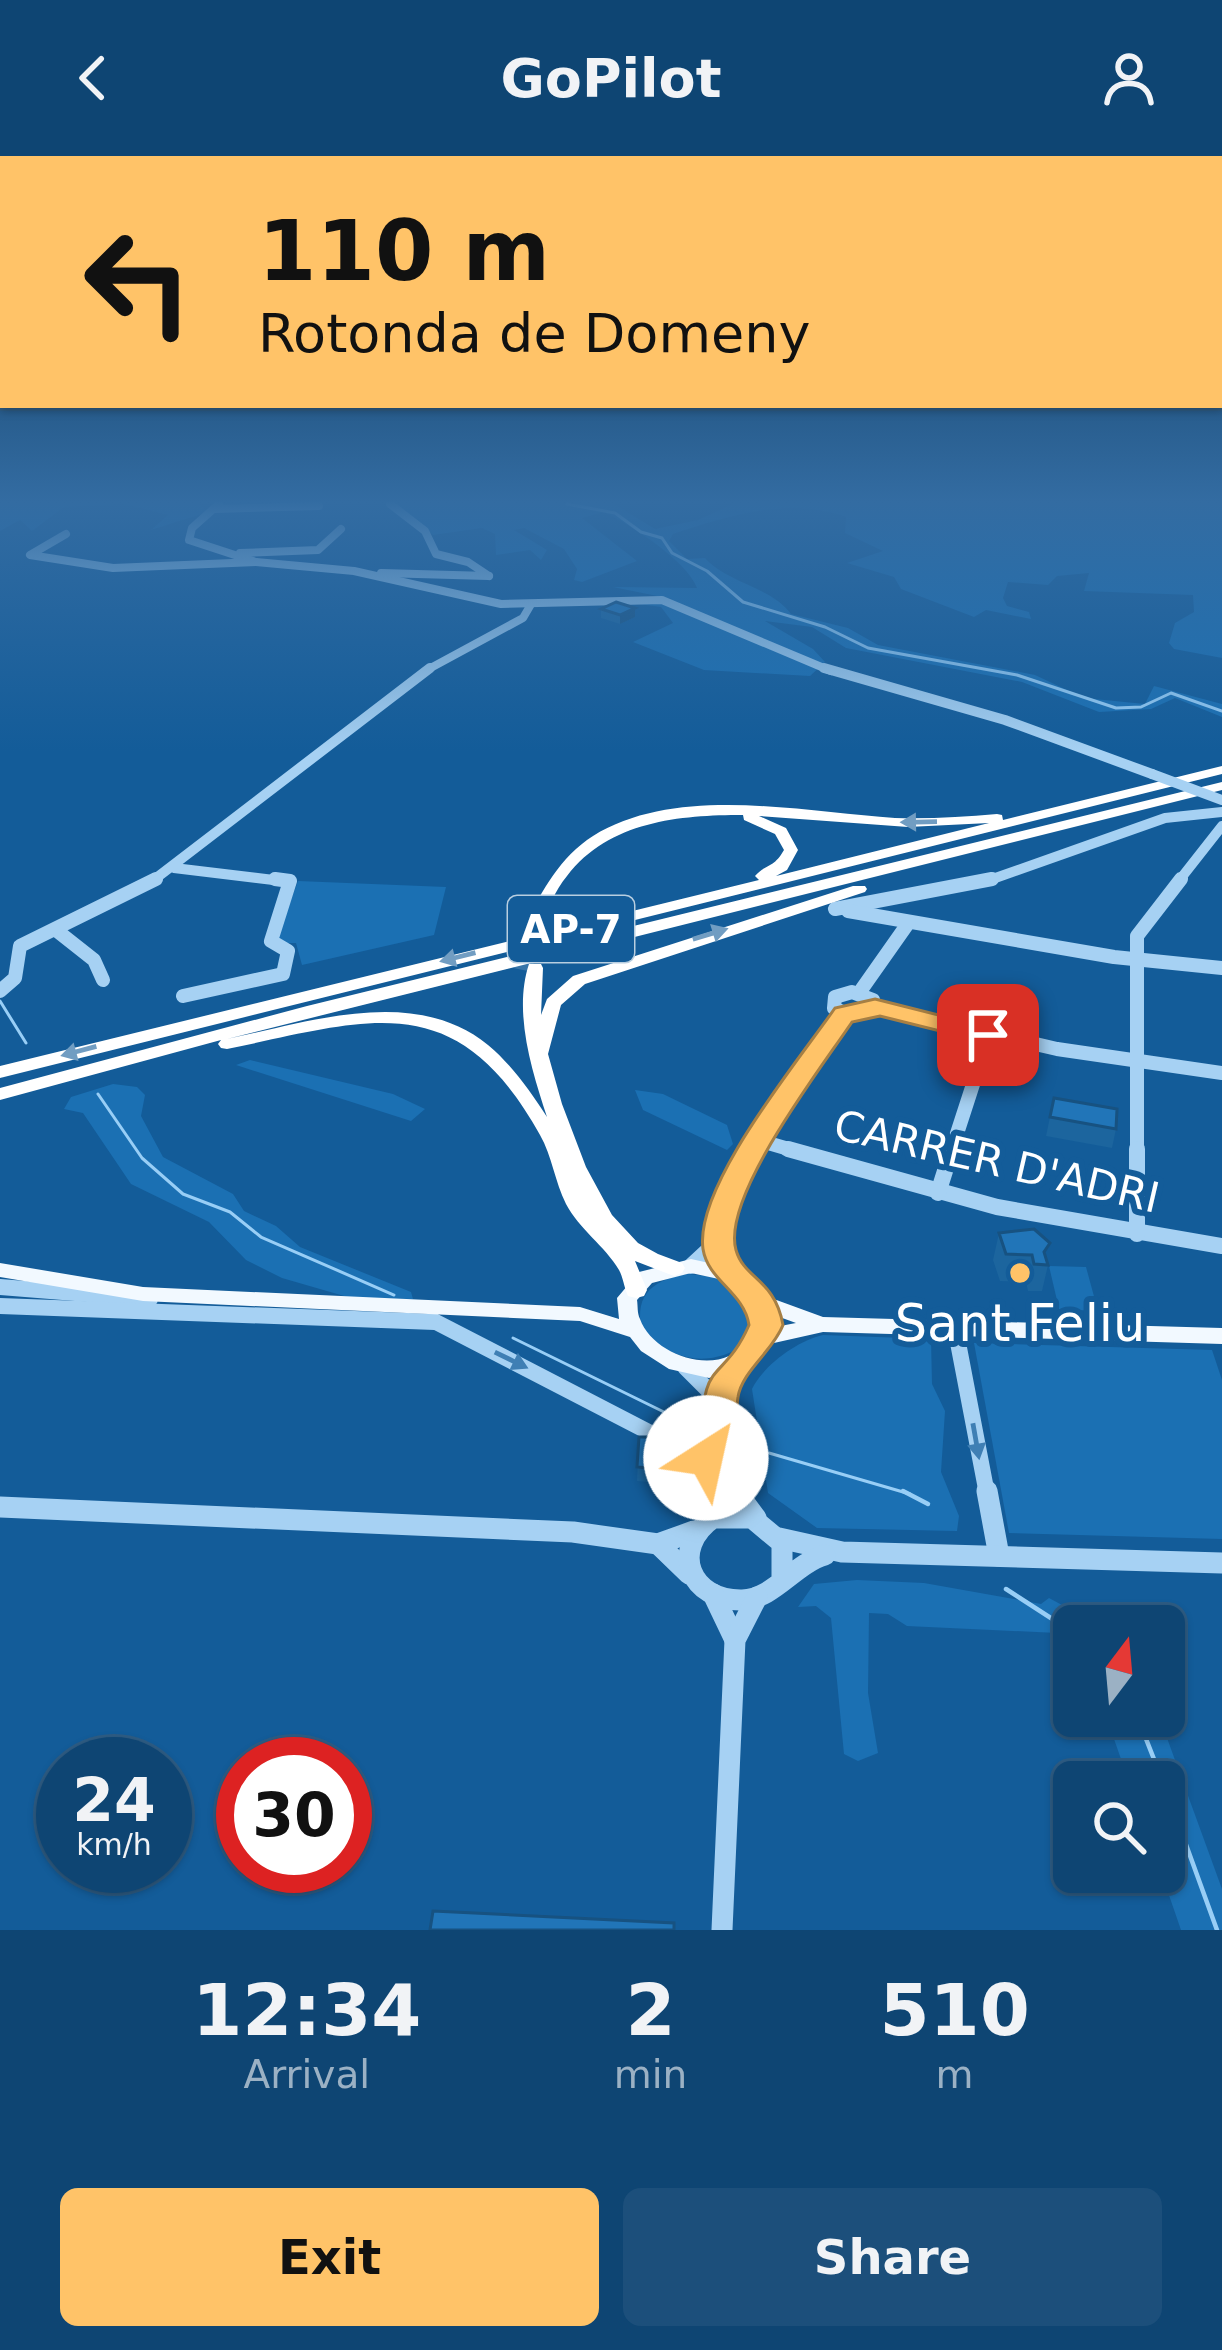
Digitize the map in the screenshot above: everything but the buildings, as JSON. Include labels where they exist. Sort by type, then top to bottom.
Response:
[{"type":"highway","name":"AP-7","points":[[0,1072],[1222,770]]},
{"type":"highway","name":"AP-7","points":[[0,1094],[294,1015],[1222,786]]},
{"type":"highway","points":[[597,923],[772,873],[791,856],[788,838],[765,822],[728,814],[646,824],[617,835],[585,856],[559,886],[539,921],[571,858],[602,836],[657,816],[740,809],[898,823],[973,820],[1143,791]]},
{"type":"highway","points":[[540,1052],[553,1003],[599,971],[1111,815]]},
{"type":"highway","points":[[634,1293],[630,1269],[577,1205],[548,1132],[524,1035],[529,969],[540,1052],[597,1206],[628,1246],[682,1267]]},
{"type":"highway","points":[[28,1086],[264,1037],[405,1017],[440,1023],[473,1038],[522,1088],[548,1132]]},
{"type":"main road","points":[[580,1314],[682,1267],[734,1275],[763,1303],[823,1324]]},
{"type":"main road","points":[[0,1270],[188,1297],[580,1314],[631,1330],[650,1352],[683,1366],[712,1366],[739,1358],[761,1338],[823,1324],[1222,1336]]},
{"type":"main road","points":[[631,1330],[634,1293]]},
{"type":"main road","points":[[761,1338],[766,1321],[763,1303]]},
{"type":"street","points":[[414,587],[530,606],[621,597],[662,600],[852,680],[1005,720],[1222,800]]},
{"type":"street","points":[[0,991],[17,975],[18,948],[174,868],[419,670],[523,618],[530,606]]},
{"type":"street","points":[[1222,812],[1165,818],[968,888],[836,909],[1136,960],[1222,968]]},
{"type":"street","points":[[1137,1234],[1137,936],[1222,826]]},
{"type":"street","points":[[174,868],[290,881],[271,941],[288,951],[284,974],[183,996]]},
{"type":"street","points":[[875,1007],[864,1015],[844,1014],[832,1004],[835,997],[859,993],[909,922]]},
{"type":"street","points":[[56,930],[94,960],[104,980]]},
{"type":"street","points":[[859,993],[875,1007],[988,1035],[1222,1073]]},
{"type":"street","points":[[734,1275],[722,1261],[718,1241],[729,1198],[758,1140],[844,1014]]},
{"type":"street","points":[[938,1192],[988,1035]]},
{"type":"street","name":"CARRER D'ADRI","points":[[758,1140],[938,1192],[1137,1234],[1222,1246]]},
{"type":"street","points":[[682,1267],[718,1241]]},
{"type":"street","points":[[0,1286],[60,1296],[188,1297]]},
{"type":"street","points":[[0,1306],[436,1322]]},
{"type":"street","points":[[407,1306],[727,1476],[760,1521],[779,1538],[786,1554],[782,1576]]},
{"type":"street","points":[[955,1327],[999,1556]]},
{"type":"street","points":[[713,1518],[727,1476],[719,1401],[739,1358]]},
{"type":"street","points":[[683,1366],[719,1401]]},
{"type":"street","points":[[0,1507],[573,1532],[658,1544],[694,1531],[713,1518],[736,1515],[760,1521]]},
{"type":"street","points":[[692,1576],[686,1553],[694,1531]]},
{"type":"street","points":[[779,1538],[842,1552],[1222,1562]]},
{"type":"street","points":[[658,1544],[713,1594],[735,1640]]},
{"type":"street","points":[[722,1930],[735,1640],[757,1597],[799,1560],[842,1552]]},
{"type":"street","points":[[713,1594],[757,1597]]},
{"type":"shaded area","points":[[613,587],[752,587],[773,597],[791,614],[848,628],[878,645],[1035,675],[1084,698],[1145,704],[1154,686],[1222,704],[1222,717],[1175,698],[1151,709],[1099,712],[1022,682],[846,648],[812,627],[765,621],[813,649],[825,662],[810,676],[704,670],[633,642],[673,623],[661,607],[602,599],[672,599]]},
{"type":"shaded area","points":[[1007,587],[1003,598],[1007,606],[1029,612],[1031,619],[986,610],[974,617],[901,589]]},
{"type":"shaded area","points":[[1085,587],[1222,587],[1222,658],[1174,649],[1169,643],[1175,623],[1194,612],[1193,595],[1084,591]]},
{"type":"shaded area","points":[[298,881],[446,887],[434,935],[302,965],[296,943],[282,943],[277,937]]},
{"type":"shaded area","points":[[250,1060],[393,1094],[425,1109],[411,1121],[236,1065]]},
{"type":"shaded area","points":[[113,1084],[137,1087],[145,1095],[141,1116],[163,1157],[233,1194],[244,1211],[276,1226],[300,1247],[411,1292],[413,1299],[351,1298],[282,1278],[246,1260],[209,1222],[131,1184],[83,1113],[64,1109],[71,1097]]},
{"type":"shaded area","points":[[635,1090],[663,1094],[727,1125],[733,1144],[727,1150],[643,1110]]},
{"type":"shaded area","points":[[1049,1266],[1086,1267],[1098,1311],[1059,1309]]},
{"type":"shaded area","points":[[687,1274],[717,1277],[747,1297],[754,1326],[734,1351],[698,1359],[643,1336],[640,1311],[647,1293],[662,1281]]},
{"type":"shaded area","points":[[823,1335],[931,1339],[932,1384],[945,1411],[941,1472],[959,1516],[957,1531],[817,1528],[768,1493],[752,1389],[782,1355]]},
{"type":"shaded area","points":[[974,1343],[1212,1350],[1222,1380],[1222,1539],[1009,1533]]},
{"type":"shaded area","points":[[857,1580],[924,1583],[1041,1604],[1049,1598],[1062,1605],[1053,1605],[1053,1633],[907,1626],[888,1614],[869,1613],[868,1693],[878,1753],[858,1761],[844,1754],[831,1618],[816,1606],[798,1607],[814,1584]]},
{"type":"shaded area","points":[[1113,1737],[1167,1737],[1175,1761],[1122,1761]]},
{"type":"shaded area","points":[[1185,1787],[1222,1889],[1222,1930],[1181,1930],[1168,1893],[1185,1893]]},
{"type":"waterway","points":[[725,587],[743,602],[825,627],[868,648],[1017,675],[1116,708],[1141,707],[1171,693],[1222,711]]},
{"type":"waterway","points":[[0,1001],[26,1043]]},
{"type":"waterway","points":[[98,1094],[142,1158],[183,1194],[230,1212],[261,1237],[394,1295]]},
{"type":"waterway","points":[[513,1338],[666,1413]]},
{"type":"waterway","points":[[769,1453],[907,1493]]},
{"type":"waterway","points":[[903,1491],[907,1493]]},
{"type":"waterway","points":[[907,1493],[928,1504]]},
{"type":"waterway","points":[[1006,1589],[1053,1619]]},
{"type":"waterway","points":[[1145,1737],[1155,1761]]},
{"type":"waterway","points":[[1185,1842],[1217,1930]]},
{"type":"tunnel","points":[[523,970],[533,923]]},
{"type":"place","name":"Sant Feliu","points":[[1020,1273]]},
{"type":"route","points":[[706,1458],[726,1472],[719,1401],[726,1378],[739,1358],[759,1341],[766,1325],[762,1300],[722,1261],[718,1241],[729,1198],[752,1148],[844,1014],[864,1015],[875,1007],[988,1035]]}]
